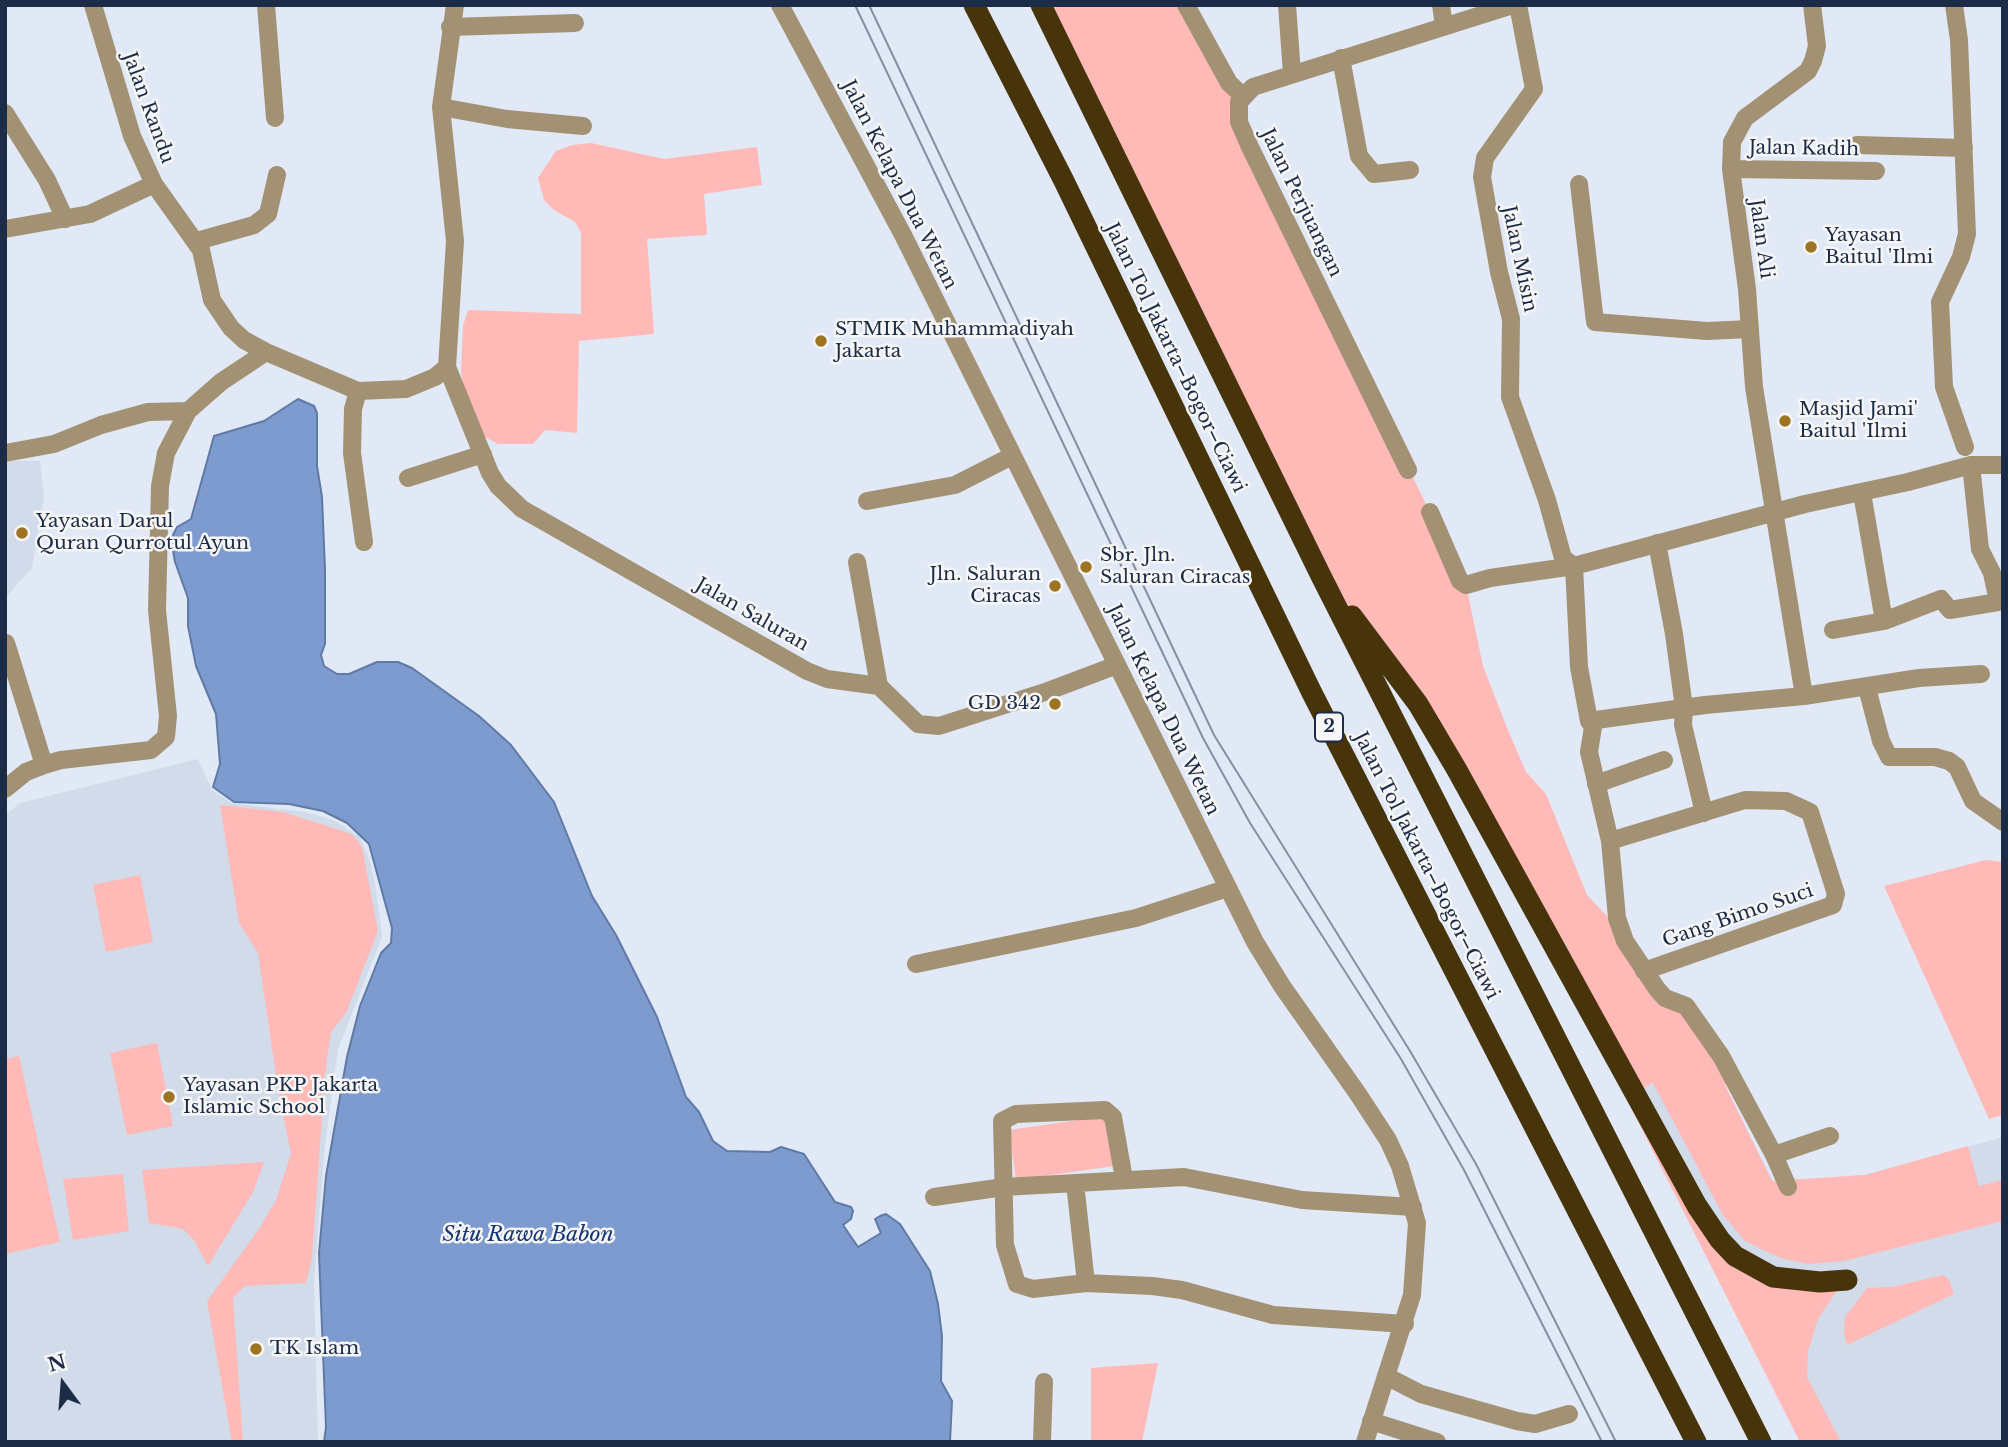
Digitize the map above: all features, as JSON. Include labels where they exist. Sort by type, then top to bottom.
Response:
[{"type":"highway","name":"Jalan Tol Jakarta–Bogor–Ciawi","points":[[974,5],[1064,181],[1312,693],[1696,1442]]},
{"type":"highway","name":"Jalan Tol Jakarta–Bogor–Ciawi","points":[[1041,5],[1322,578],[1761,1442]]},
{"type":"highway","points":[[1322,578],[1389,663],[1457,770],[1698,1206],[1720,1240],[1735,1256],[1773,1277],[1820,1282],[1847,1280]]},
{"type":"street","name":"Jalan Randu","points":[[93,5],[132,136],[154,184],[197,241],[212,300],[220,316],[244,340],[266,352],[358,391]]},
{"type":"street","points":[[266,5],[275,118]]},
{"type":"street","points":[[363,542],[352,453],[353,409],[358,391],[406,389],[435,377],[447,367],[455,242],[441,107],[455,5]]},
{"type":"street","name":"Jalan Kelapa Dua Wetan","points":[[780,5],[903,235],[1228,888],[1282,986],[1388,1140],[1418,1223],[1417,1257],[1405,1324],[1365,1442]]},
{"type":"street","points":[[1186,5],[1229,83],[1243,96],[1253,87],[1515,5]]},
{"type":"street","points":[[1287,5],[1292,74]]},
{"type":"street","points":[[1441,5],[1444,26]]},
{"type":"street","name":"Jalan Misin","points":[[1515,5],[1534,89],[1485,158],[1482,177],[1499,272],[1511,319],[1510,397],[1547,500],[1563,558],[1574,566]]},
{"type":"street","name":"Jalan Ali","points":[[1804,696],[1772,514],[1754,387],[1750,329],[1731,169],[1732,142],[1745,118],[1808,71],[1813,61],[1817,46],[1812,5]]},
{"type":"street","points":[[1954,5],[1967,234],[1961,257],[1940,302],[1944,387],[1965,447]]},
{"type":"street","points":[[450,27],[575,23]]},
{"type":"street","points":[[1341,58],[1359,156],[1374,174],[1410,170]]},
{"type":"street","name":"Jalan Perjuangan","points":[[1243,96],[1238,114],[1250,147],[1408,470]]},
{"type":"street","points":[[441,107],[508,119],[583,126]]},
{"type":"street","points":[[5,113],[47,180],[65,219]]},
{"type":"street","points":[[1857,145],[1964,148]]},
{"type":"street","name":"Jalan Kadih","points":[[1731,169],[1876,171]]},
{"type":"street","points":[[197,241],[254,225],[268,214],[277,175]]},
{"type":"street","points":[[5,229],[90,215],[154,184]]},
{"type":"street","points":[[1579,184],[1595,322],[1688,330],[1750,329]]},
{"type":"street","points":[[5,789],[26,772],[44,765],[61,760],[151,750],[166,737],[168,716],[157,610],[160,486],[166,453],[188,411],[220,382],[266,352]]},
{"type":"street","name":"Jalan Saluran","points":[[447,367],[498,486],[510,499],[540,520],[807,671],[827,679],[879,686]]},
{"type":"street","points":[[5,453],[54,444],[102,425],[148,412],[188,411]]},
{"type":"street","points":[[408,478],[483,454]]},
{"type":"street","points":[[867,501],[955,485],[1012,456]]},
{"type":"street","points":[[1430,512],[1460,581],[1465,585],[1489,578],[1574,566],[1971,464],[2003,465]]},
{"type":"street","points":[[1833,630],[1884,621],[1941,599],[1948,609],[2000,602],[1992,573],[1980,549],[1971,464]]},
{"type":"street","points":[[1862,493],[1884,621]]},
{"type":"street","points":[[1657,543],[1684,708],[1687,752],[1704,813]]},
{"type":"street","points":[[857,562],[879,686],[918,724],[939,726],[1048,691],[1117,665]]},
{"type":"street","points":[[1574,566],[1579,667],[1589,722],[1593,727],[1589,752],[1610,841],[1619,929],[1644,971],[1665,998],[1686,1006],[1721,1056],[1774,1154],[1788,1186]]},
{"type":"street","points":[[6,643],[44,765]]},
{"type":"street","points":[[1589,722],[1684,708],[1867,688],[1919,678],[1981,674]]},
{"type":"street","points":[[1867,688],[1887,755],[1894,759],[1935,757],[1949,761],[1956,767],[1973,801],[2003,822]]},
{"type":"street","points":[[1596,784],[1664,760]]},
{"type":"street","name":"Gang Bimo Suci","points":[[1610,841],[1756,800],[1786,801],[1803,806],[1814,820],[1836,894],[1835,903],[1644,971]]},
{"type":"street","points":[[916,964],[1136,918],[1228,888]]},
{"type":"street","points":[[1124,1180],[1113,1117],[1105,1110],[1016,1114],[1002,1121],[1000,1126],[1005,1245],[1017,1284],[1033,1289],[1086,1283],[1182,1290],[1273,1315],[1299,1319],[1405,1324]]},
{"type":"street","points":[[1774,1154],[1830,1136]]},
{"type":"street","points":[[933,1197],[1003,1187],[1184,1177],[1302,1200],[1413,1207]]},
{"type":"street","points":[[1075,1183],[1086,1283]]},
{"type":"street","points":[[1386,1376],[1421,1394],[1517,1421],[1535,1424],[1569,1414]]},
{"type":"street","points":[[1042,1442],[1044,1382]]},
{"type":"street","points":[[1371,1421],[1437,1442]]},
{"type":"shaded area","points":[[1040,5],[1187,5],[1239,102],[1310,269],[1466,585],[1483,666],[1507,728],[1526,772],[1546,794],[1587,895],[1619,929],[1735,1081],[1725,1085],[1772,1181],[1865,1175],[1968,1146],[1979,1186],[2003,1180],[2003,1221],[1844,1261],[1809,1264],[1780,1258],[1745,1241],[1723,1215],[1653,1083],[1634,1093],[1418,704],[1322,578]]},
{"type":"shaded area","points":[[591,143],[664,159],[757,147],[762,185],[704,194],[707,235],[647,239],[654,334],[579,341],[577,433],[545,430],[533,444],[498,444],[483,436],[464,392],[461,372],[463,326],[468,310],[581,314],[581,233],[575,222],[554,210],[544,200],[538,178],[556,151],[572,145]]},
{"type":"shaded area","name":"Yayasan Darul Quran Qurrotul Ayun","points":[[5,461],[40,461],[44,498],[32,568],[5,598]]},
{"type":"shaded area","name":"Yayasan PKP Jakarta Islamic School","points":[[198,759],[212,790],[231,803],[305,812],[333,820],[360,837],[370,861],[376,890],[382,937],[338,1049],[325,1145],[314,1282],[318,1442],[5,1442],[5,815],[20,803]]},
{"type":"shaded area","points":[[220,805],[283,812],[352,834],[362,847],[378,931],[346,1013],[331,1032],[325,1074],[312,1258],[306,1283],[245,1286],[233,1298],[243,1442],[232,1442],[207,1301],[259,1229],[276,1200],[291,1154],[278,1089],[258,953],[239,923]]},
{"type":"shaded area","points":[[1986,860],[2003,862],[2003,1115],[1989,1119],[1884,886]]},
{"type":"shaded area","points":[[140,875],[153,942],[106,952],[93,885]]},
{"type":"shaded area","points":[[157,1043],[173,1126],[127,1135],[110,1053]]},
{"type":"shaded area","points":[[19,1056],[60,1242],[5,1254],[5,1059]]},
{"type":"shaded area","points":[[1653,1083],[1724,1085],[1773,1181],[1865,1175],[2003,1137],[2003,1442],[1800,1442],[1631,1095]]},
{"type":"shaded area","points":[[1626,1098],[1723,1255],[1838,1289],[1818,1319],[1808,1351],[1807,1377],[1841,1442],[1800,1442]]},
{"type":"shaded area","points":[[1106,1116],[1114,1166],[1016,1180],[1009,1130]]},
{"type":"shaded area","points":[[264,1162],[253,1192],[208,1266],[194,1240],[183,1229],[149,1223],[142,1170]]},
{"type":"shaded area","points":[[123,1174],[129,1231],[73,1240],[63,1179]]},
{"type":"shaded area","points":[[1943,1275],[1949,1280],[1954,1294],[1847,1345],[1844,1333],[1845,1317],[1867,1288],[1892,1287]]},
{"type":"shaded area","points":[[1158,1363],[1142,1442],[1091,1442],[1091,1368]]},
{"type":"water","name":"Situ Rawa Babon","points":[[298,399],[314,406],[317,413],[317,466],[322,497],[325,570],[325,644],[321,655],[324,666],[337,674],[349,674],[377,662],[398,662],[412,668],[479,716],[511,745],[554,802],[592,896],[616,935],[657,1017],[686,1097],[699,1112],[713,1141],[727,1151],[770,1152],[781,1147],[804,1154],[835,1202],[851,1207],[851,1219],[843,1225],[858,1247],[881,1233],[875,1219],[880,1216],[886,1214],[900,1224],[930,1271],[938,1304],[942,1336],[941,1381],[952,1401],[950,1442],[324,1442],[326,1427],[319,1253],[326,1176],[347,1057],[360,1006],[381,953],[391,943],[392,928],[369,844],[347,823],[323,811],[289,804],[234,802],[213,787],[220,764],[216,714],[196,666],[188,626],[188,598],[175,562],[171,539],[177,527],[191,519],[214,436],[264,421]]},
{"type":"tram line","points":[[855,5],[1203,738],[1250,823],[1401,1059],[1464,1170],[1602,1442]]},
{"type":"tram line","points":[[869,5],[1214,735],[1410,1051],[1476,1164],[1616,1442]]},
{"type":"place","name":"Yayasan Baitul 'Ilmi","points":[[1811,247]]},
{"type":"place","name":"STMIK Muhammadiyah Jakarta","points":[[821,341]]},
{"type":"place","name":"Masjid Jami' Baitul 'Ilmi","points":[[1785,421]]},
{"type":"place","name":"Yayasan Darul Quran Qurrotul Ayun","points":[[22,533]]},
{"type":"place","name":"Sbr. Jln. Saluran Ciracas","points":[[1086,567]]},
{"type":"place","name":"Jln. Saluran Ciracas","points":[[1055,586]]},
{"type":"place","name":"GD 342","points":[[1055,704]]},
{"type":"place","name":"Yayasan PKP Jakarta Islamic School","points":[[169,1097]]},
{"type":"place","name":"TK Islam","points":[[256,1349]]}]
